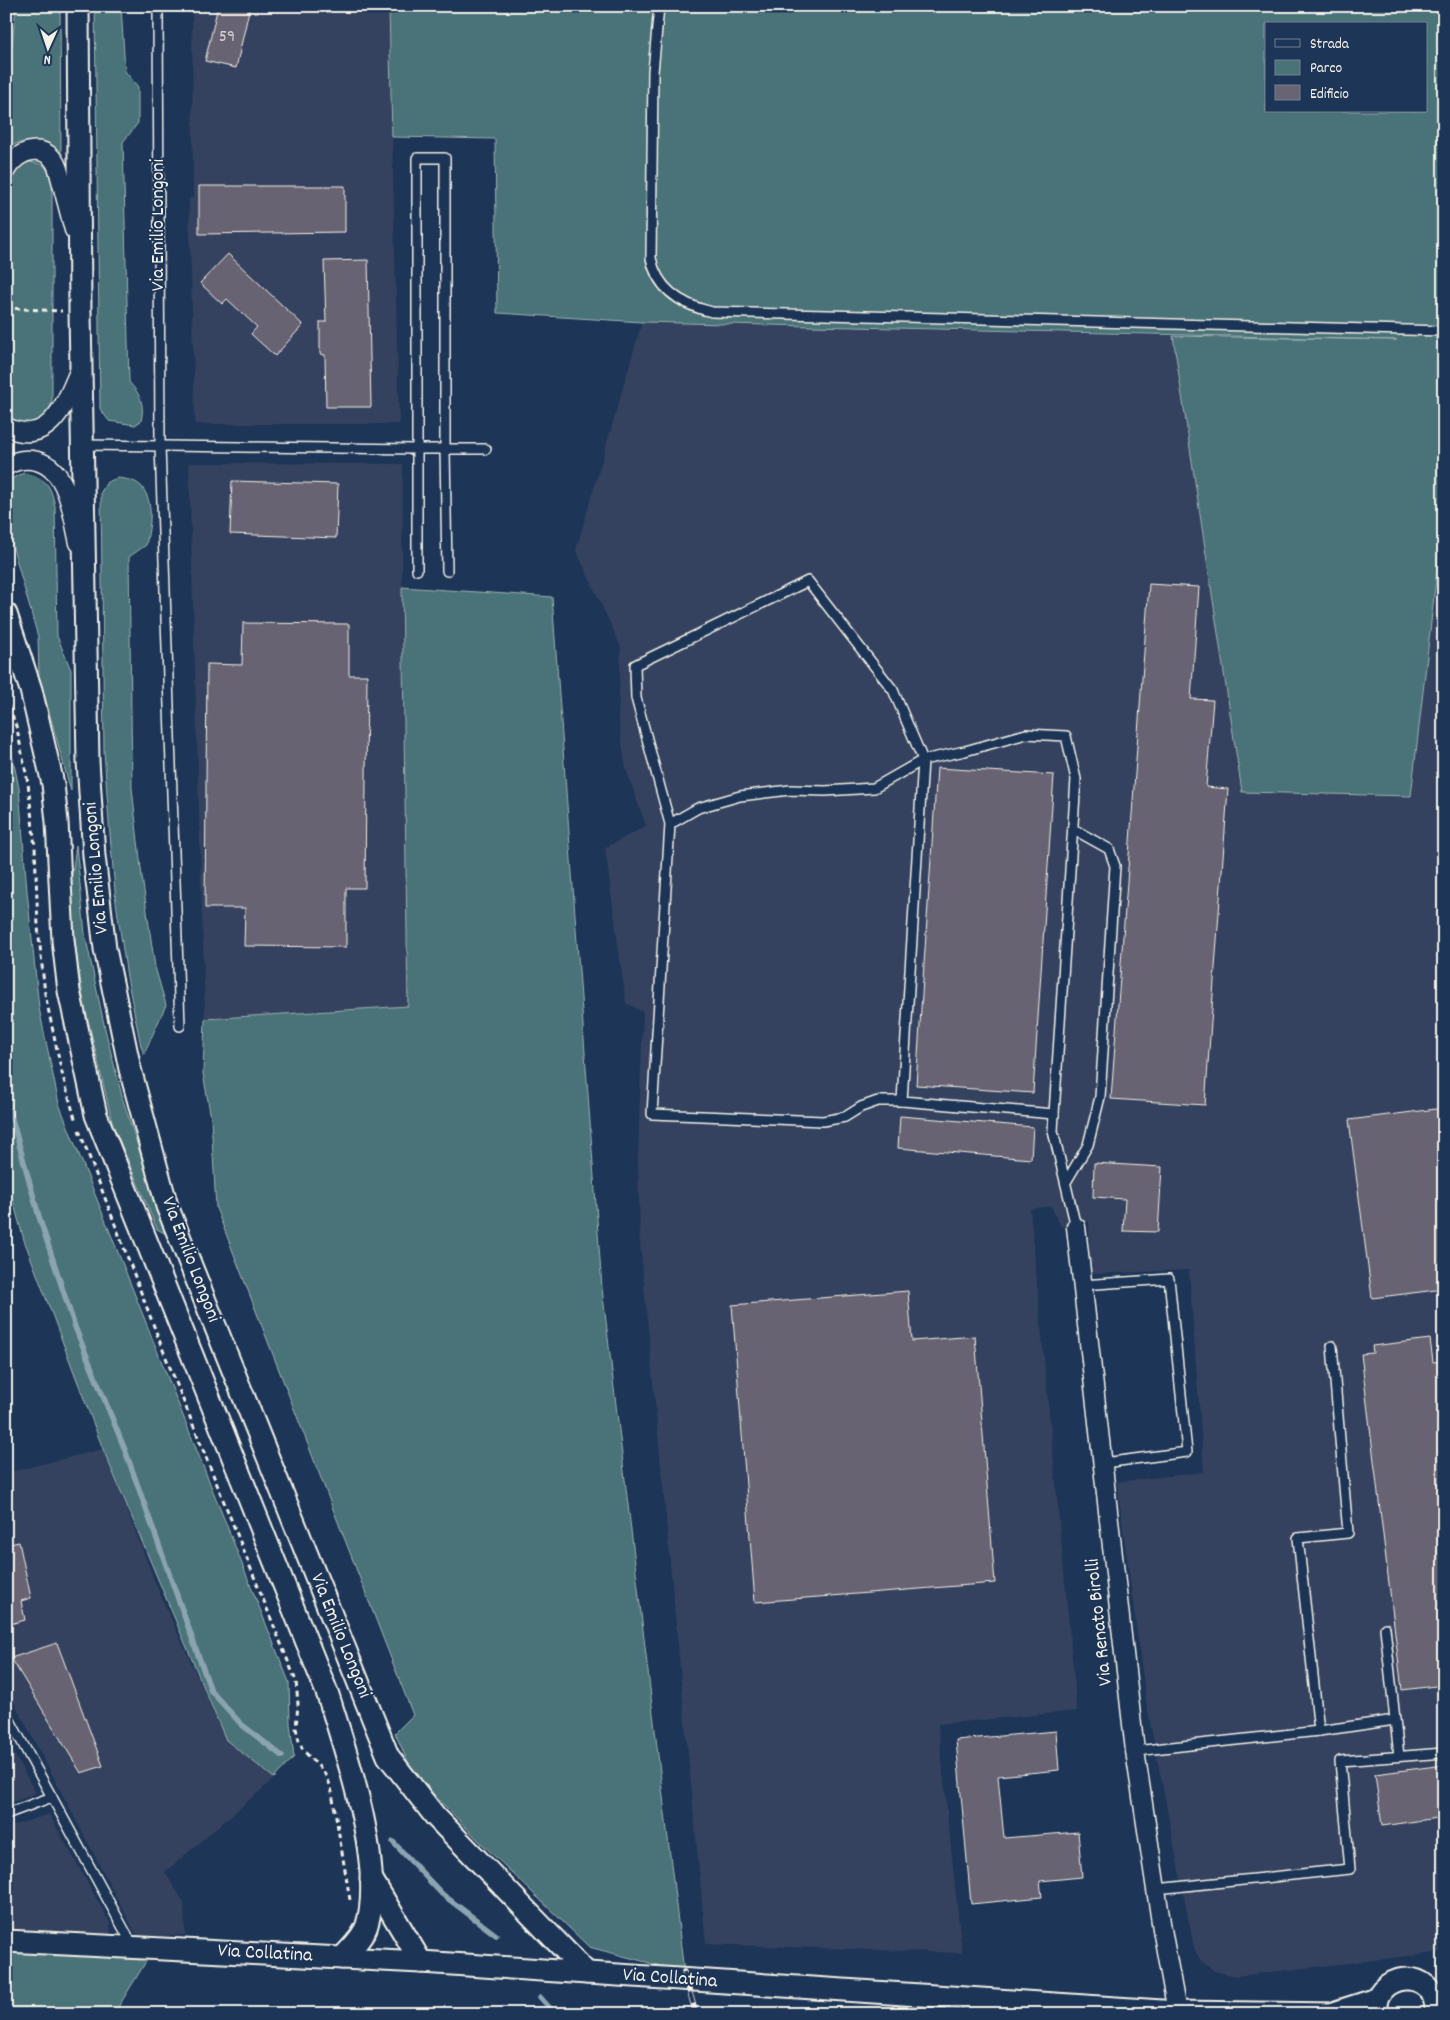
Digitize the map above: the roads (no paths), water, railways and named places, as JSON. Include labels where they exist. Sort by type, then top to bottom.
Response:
[{"type":"street","name":"Via Emilio Longoni","points":[[78,6],[80,312],[88,761],[94,856],[104,949],[130,1070],[168,1206],[388,1756],[435,1816],[587,1973]]},
{"type":"street","points":[[6,170],[18,156],[31,151],[46,153],[56,162],[80,250]]},
{"type":"street","points":[[6,428],[31,432],[42,429],[52,422],[67,400],[81,368]]},
{"type":"street","points":[[6,466],[15,461],[30,460],[44,463],[58,475],[67,496],[85,568]]},
{"type":"street","points":[[6,599],[9,622]]},
{"type":"street","name":"Via Emilio Longoni","points":[[9,622],[31,690],[52,784],[57,822],[63,940],[68,982],[80,1050],[96,1115],[328,1694],[349,1761],[360,1806],[371,1878],[367,1925],[363,1934],[342,1958]]},
{"type":"street","name":"Via Renato Birolli","points":[[1076,1227],[1104,1462],[1135,1751],[1177,2012]]},
{"type":"street","points":[[371,1878],[421,1962]]},
{"type":"street","name":"Via Collatina","points":[[6,1941],[421,1962],[1177,2012],[1334,2014],[1377,2006]]},
{"type":"street","points":[[1377,2006],[1385,1987],[1392,1981],[1420,1980],[1436,1989],[1436,2014]]},
{"type":"lane","name":"Via Emilio Longoni","points":[[158,6],[160,445],[180,1026]]},
{"type":"lane","points":[[659,6],[653,72],[651,258],[655,274],[662,285],[687,304],[712,312],[1444,331]]},
{"type":"lane","points":[[416,570],[417,158],[445,158],[447,571]]},
{"type":"lane","points":[[83,445],[486,449]]},
{"type":"lane","points":[[902,1101],[923,760],[893,690],[808,581],[635,665],[636,698],[670,824],[652,1114],[823,1121],[845,1117],[861,1107],[878,1101],[902,1101],[1054,1114]]},
{"type":"lane","points":[[670,824],[698,808],[740,796],[790,790],[825,791],[874,788],[923,760],[966,751],[1026,734],[1066,736],[1076,779],[1053,1131],[1076,1227]]},
{"type":"lane","points":[[1066,1182],[1088,1144],[1100,1097],[1115,866],[1109,849],[1073,829]]},
{"type":"lane","points":[[1082,1284],[1169,1280],[1187,1452],[1104,1462]]},
{"type":"lane","points":[[1319,1731],[1298,1538],[1348,1533],[1332,1346]]},
{"type":"lane","points":[[1385,1628],[1399,1756]]},
{"type":"lane","points":[[6,1713],[133,1946]]},
{"type":"lane","points":[[1135,1751],[1319,1731],[1395,1720]]},
{"type":"lane","points":[[1156,1889],[1350,1869],[1340,1762],[1444,1753]]},
{"type":"lane","points":[[6,1814],[52,1797]]},
{"type":"waterway","points":[[6,1097],[40,1220],[75,1327],[125,1450],[211,1691],[241,1724],[282,1756]]},
{"type":"waterway","points":[[393,1842],[442,1894],[496,1935]]},
{"type":"waterway","points":[[540,1997],[555,2014]]},
{"type":"railway","points":[[684,1972],[696,2014]]}]
